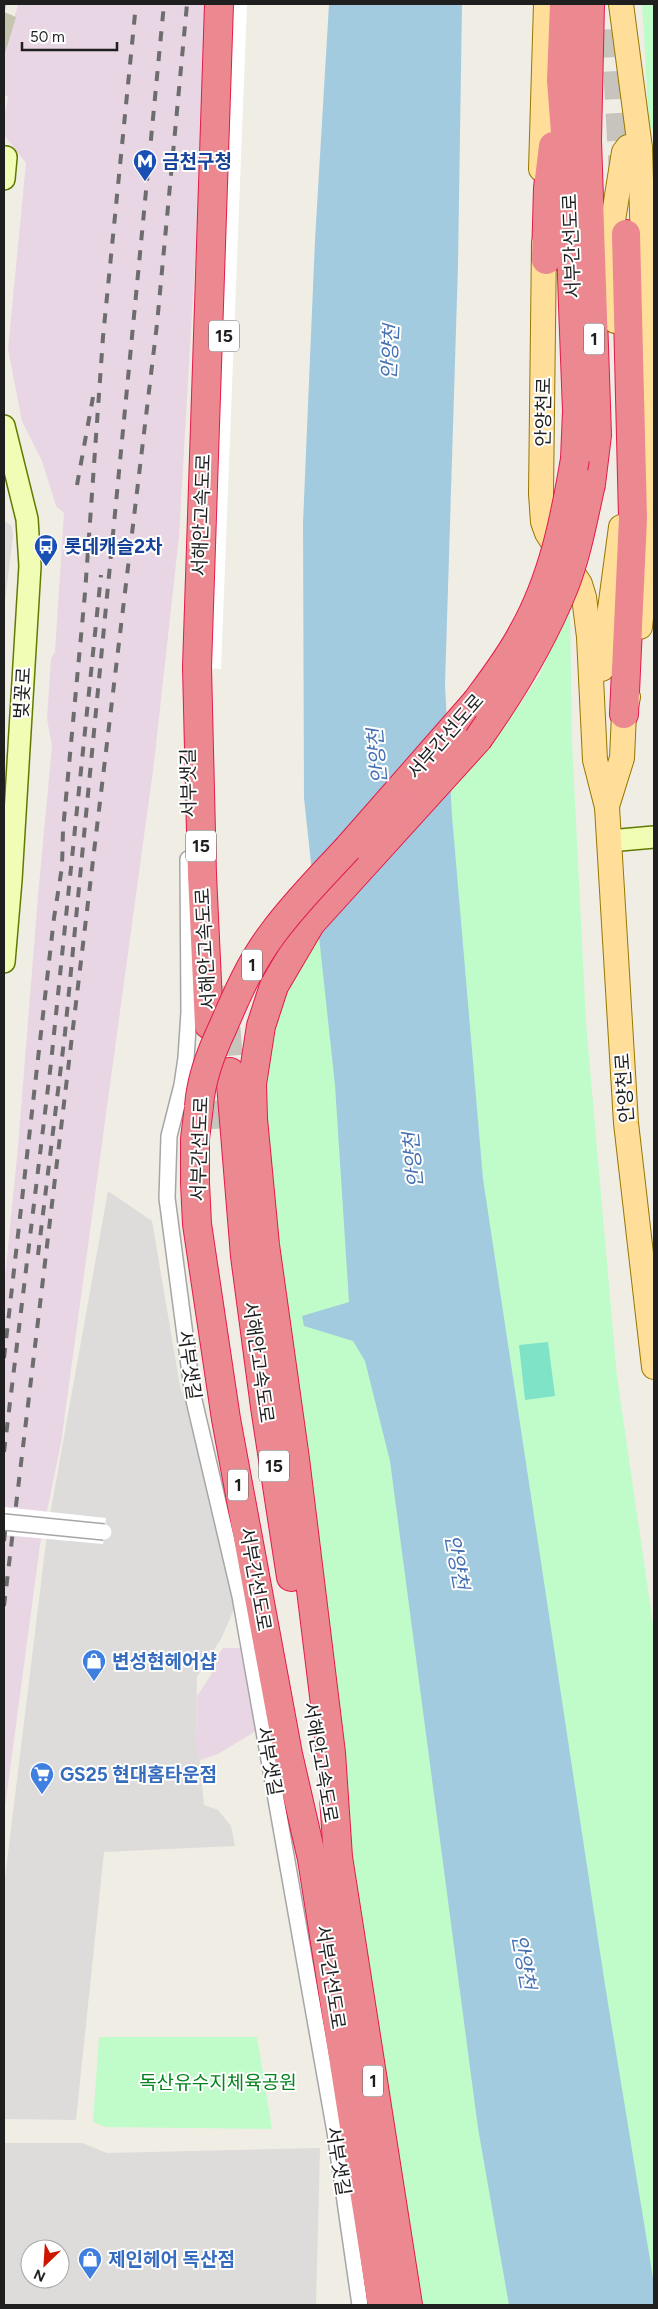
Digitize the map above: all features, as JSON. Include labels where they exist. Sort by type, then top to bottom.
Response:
[{"type":"highway","name":"서해안고속도로","points":[[209,1026],[202,874],[219,4]]},
{"type":"highway","name":"서해안고속도로","points":[[223,986],[205,668],[235,4]]},
{"type":"highway","name":"서부간선도로","points":[[382,2305],[325,1858],[332,1753],[295,1460],[265,1245],[253,1119],[252,1084],[261,1026],[274,986],[311,923],[478,739],[508,696],[529,661],[564,587],[576,553],[591,484],[597,435],[579,189],[562,80],[564,4]]},
{"type":"highway","name":"1","points":[[578,4],[575,119],[579,189]]},
{"type":"highway","name":"서부간선도로","points":[[408,2305],[325,1858],[288,1754],[224,1409],[197,1224],[194,1183],[200,1088],[216,1041],[249,969],[272,934],[296,904],[476,702],[504,664],[524,630],[546,582],[559,539],[575,459],[579,189],[587,140],[590,4]]},
{"type":"highway","name":"1","points":[[579,189],[598,134],[603,4]]},
{"type":"highway","points":[[546,260],[548,188],[562,80]]},
{"type":"highway","points":[[624,714],[633,518],[626,234]]},
{"type":"highway","name":"서해안고속도로","points":[[230,1072],[245,1256],[265,1407],[317,1750],[325,1858]]},
{"type":"highway","name":"서해안고속도로","points":[[217,1137],[228,1254],[248,1404],[302,1754],[325,1858]]},
{"type":"main road","name":"안양천로","points":[[546,4],[540,190],[546,260],[541,494],[543,522],[547,533],[580,584],[584,596],[589,637],[595,760],[607,807],[626,1123],[654,1367]]},
{"type":"main road","name":"안양천로","points":[[607,807],[622,758],[624,714],[635,672],[651,523],[647,149],[620,4]]},
{"type":"main road","points":[[594,719],[620,538],[624,494],[611,233],[624,152],[628,147],[647,149]]},
{"type":"street","points":[[4,179],[5,155]]},
{"type":"street","name":"서부샛길","points":[[194,412],[186,627],[188,1012],[185,1067],[169,1136],[167,1198],[193,1396],[240,1596],[335,2132],[360,2305]]},
{"type":"street","name":"벚꽃로","points":[[4,426],[11,486],[27,518],[30,566],[11,880],[4,962]]},
{"type":"street","points":[[609,841],[654,837]]},
{"type":"street","points":[[4,1522],[104,1532]]},
{"type":"shaded area","points":[[18,4],[210,4],[179,536],[154,763],[61,1443],[40,1545],[4,1815],[4,1287],[18,1147],[52,746],[47,719],[51,659],[55,652],[64,513],[56,506],[42,461],[22,421],[8,349],[26,163],[4,135],[4,118],[8,97],[4,94],[4,59]]},
{"type":"shaded area","points":[[4,12],[16,17],[4,57]]},
{"type":"shaded area","points":[[4,521],[11,525],[13,535],[4,610]]},
{"type":"shaded area","points":[[108,1191],[152,1221],[180,1386],[196,1436],[234,1609],[222,1637],[197,1677],[196,1745],[200,1760],[204,1805],[218,1810],[231,1826],[235,1846],[104,1852],[76,2120],[4,2119],[4,1886],[48,1526]]},
{"type":"shaded area","points":[[223,1648],[242,1648],[256,1731],[218,1754],[200,1760],[196,1746],[197,1696],[211,1675],[215,1659]]},
{"type":"shaded area","points":[[4,2143],[82,2143],[107,2153],[320,2148],[316,2305],[4,2305]]},
{"type":"green space","points":[[642,4],[654,4],[654,134],[649,124]]},
{"type":"green space","points":[[570,605],[572,743],[586,1023],[617,1377],[654,1631],[654,2305],[421,2305],[346,1826],[272,1221],[260,1076],[267,1032],[309,945],[341,906],[517,709],[540,674]]},
{"type":"green space","points":[[548,1342],[555,1396],[525,1400],[519,1345]]},
{"type":"green space","name":"독산유수지체육공원","points":[[99,2037],[257,2037],[272,2129],[106,2127],[93,2122]]},
{"type":"water","name":"안양천","points":[[329,4],[462,4],[458,265],[445,685],[452,816],[483,1179],[605,1985],[654,2284],[654,2305],[509,2305],[478,2128],[390,1461],[365,1361],[353,1341],[304,1326],[302,1316],[349,1302],[335,1085],[304,798],[303,523],[315,240]]},
{"type":"pier","points":[[208,4],[247,4],[221,669],[190,667]]},
{"type":"pier","points":[[4,1507],[106,1518],[103,1544],[4,1535]]},
{"type":"tunnel","points":[[615,29],[623,175]]},
{"type":"tunnel","points":[[223,986],[230,1072]]},
{"type":"tunnel","points":[[211,1059],[217,1137]]},
{"type":"railway","points":[[4,1358],[54,918],[62,867],[63,830],[85,593],[103,337],[136,4]]},
{"type":"railway","points":[[38,1255],[65,1033],[164,4]]},
{"type":"railway","points":[[4,1606],[157,324],[187,4]]},
{"type":"railway","points":[[77,485],[93,397]]},
{"type":"railway","points":[[4,1452],[51,1063],[101,575]]},
{"type":"railway","points":[[4,1541],[6,1523]]},
{"type":"place","name":"금천구청","points":[[145,182]]},
{"type":"place","name":"롯데캐슬2차","points":[[46,567]]},
{"type":"place","name":"변성현헤어샵","points":[[94,1682]]},
{"type":"place","name":"GS25 현대홈타운점","points":[[42,1795]]},
{"type":"place","name":"제인헤어 독산점","points":[[90,2280]]}]
